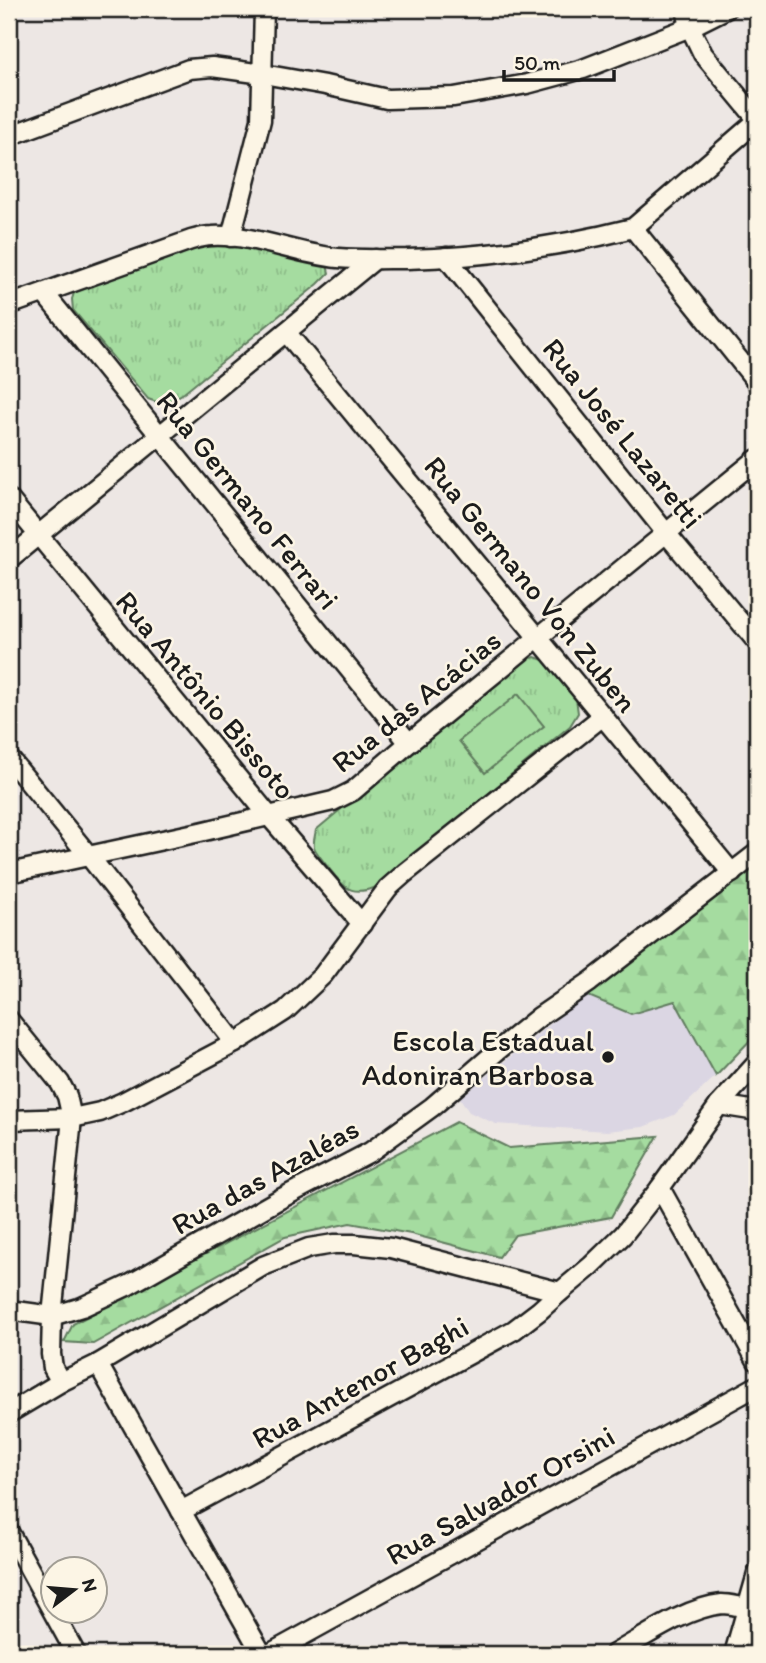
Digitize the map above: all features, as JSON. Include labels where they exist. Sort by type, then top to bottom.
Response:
[{"type":"street","points":[[231,237],[261,120],[264,9]]},
{"type":"street","points":[[9,305],[191,240],[213,236],[246,239],[337,258],[374,259],[446,257],[523,250],[633,228],[757,120],[703,54],[690,27],[686,9]]},
{"type":"street","points":[[9,136],[189,69],[212,67],[262,74],[387,99],[454,97],[527,84],[583,69],[690,27],[726,9]]},
{"type":"street","points":[[633,228],[757,382]]},
{"type":"street","name":"Rua José Lazaretti","points":[[446,257],[666,533],[757,642]]},
{"type":"street","points":[[9,559],[374,259]]},
{"type":"street","name":"Rua Germano Ferrari","points":[[44,293],[409,743]]},
{"type":"street","name":"Rua Germano Von Zuben","points":[[286,332],[732,873]]},
{"type":"street","name":"Rua das Acácias","points":[[9,873],[269,816],[353,792],[409,743],[757,459]]},
{"type":"street","name":"Rua Antônio Bissoto","points":[[9,499],[269,816],[362,924]]},
{"type":"street","points":[[9,1120],[72,1118],[100,1112],[235,1043],[285,1011],[323,975],[388,888],[603,716]]},
{"type":"street","points":[[9,758],[235,1043]]},
{"type":"street","name":"Rua das Azaléas","points":[[9,1310],[52,1316],[82,1307],[129,1285],[278,1200],[370,1152],[432,1107],[539,1017],[590,982],[757,853]]},
{"type":"street","points":[[9,1020],[60,1083],[67,1096],[72,1118],[52,1316],[51,1354],[53,1368],[61,1382]]},
{"type":"street","points":[[752,1069],[757,1091]]},
{"type":"street","name":"Rua Antenor Baghi","points":[[181,1511],[514,1330],[539,1311],[623,1235],[719,1105],[752,1069]]},
{"type":"street","points":[[719,1105],[757,1111]]},
{"type":"street","points":[[660,1188],[757,1361]]},
{"type":"street","points":[[9,1413],[98,1364],[262,1266],[309,1248],[354,1244],[391,1248],[559,1292]]},
{"type":"street","points":[[98,1364],[262,1654]]},
{"type":"street","name":"Rua Salvador Orsini","points":[[269,1654],[757,1386]]},
{"type":"street","points":[[9,1532],[76,1654]]},
{"type":"street","points":[[734,1654],[753,1612],[757,1574]]},
{"type":"street","points":[[614,1654],[700,1608],[724,1604],[753,1612]]},
{"type":"shaded area","name":"Escola Estadual Adoniran Barbosa","points":[[586,995],[631,1014],[675,1001],[716,1076],[674,1115],[643,1127],[607,1131],[496,1124],[469,1112],[460,1098]]},
{"type":"green space","points":[[208,240],[318,258],[327,265],[329,273],[184,393],[166,402],[148,399],[73,310],[75,290]]},
{"type":"green space","points":[[535,657],[549,662],[576,698],[578,713],[570,726],[374,888],[360,891],[346,887],[314,847],[316,830],[517,662]]},
{"type":"green space","points":[[518,694],[544,726],[485,773],[459,741]]},
{"type":"green space","points":[[757,858],[757,1033],[716,1076],[675,1001],[631,1014],[586,995]]},
{"type":"green space","points":[[456,1122],[509,1148],[658,1136],[611,1217],[515,1235],[499,1257],[411,1234],[350,1223],[285,1237],[93,1344],[64,1342],[73,1324]]},
{"type":"place","name":"Escola Estadual Adoniran Barbosa","points":[[608,1057]]}]
